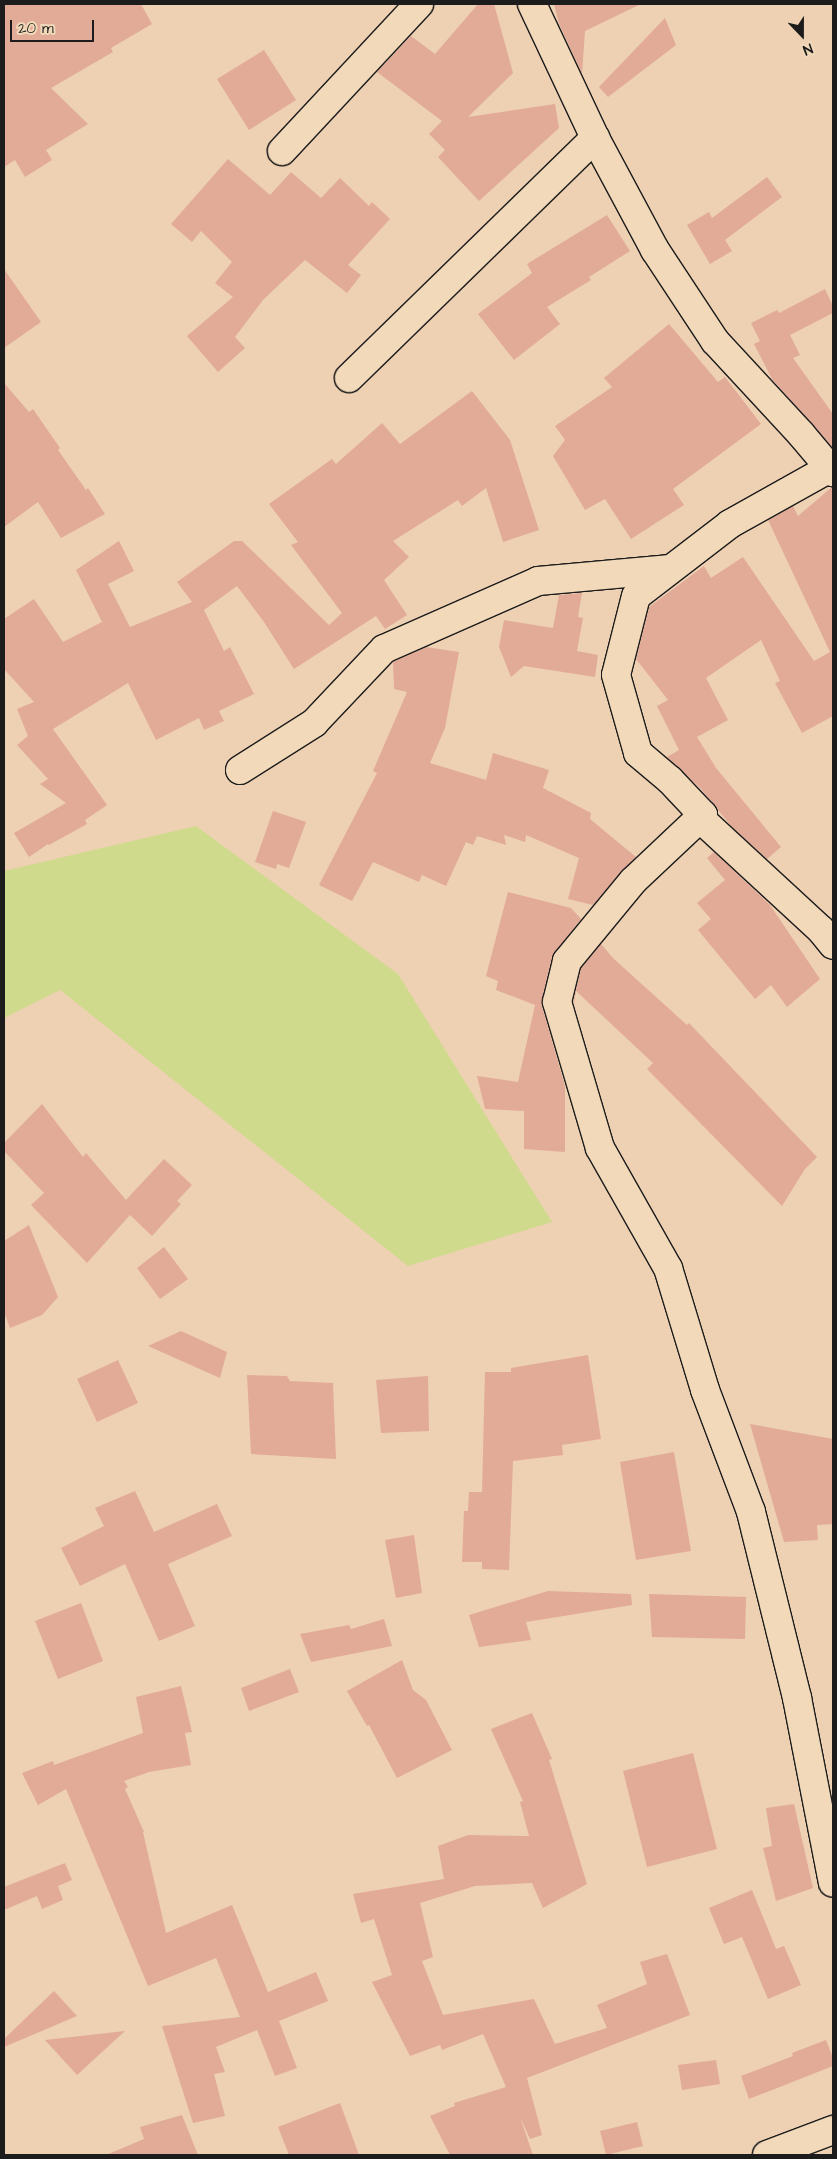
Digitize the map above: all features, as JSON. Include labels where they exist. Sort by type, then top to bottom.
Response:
[{"type":"street","points":[[282,151],[419,4]]},
{"type":"street","points":[[532,4],[595,138],[655,250],[715,341],[832,470],[730,524],[636,596],[616,675],[638,753],[670,780],[702,815],[703,821],[821,930],[833,945]]},
{"type":"street","points":[[349,378],[595,138]]},
{"type":"street","points":[[240,770],[314,723],[384,649],[538,581],[670,569]]},
{"type":"street","points":[[702,815],[633,880],[567,961],[557,1002],[600,1148],[668,1268],[706,1390],[751,1512],[797,1698],[833,1883]]},
{"type":"street","points":[[767,2155],[833,2130]]},
{"type":"green space","points":[[196,826],[398,974],[552,1222],[408,1266],[60,990],[4,1018],[4,871]]},
{"type":"building","points":[[4,4],[141,4],[152,24],[111,48],[113,52],[51,88],[88,124],[46,150],[52,160],[25,177],[15,160],[4,167]]},
{"type":"building","points":[[478,4],[494,4],[513,73],[468,117],[555,104],[559,128],[479,201],[438,157],[445,150],[429,134],[442,121],[377,72],[411,36],[435,54]]},
{"type":"building","points":[[554,4],[641,4],[585,31],[582,74],[559,24]]},
{"type":"building","points":[[665,18],[676,45],[608,97],[599,87]]},
{"type":"building","points":[[264,50],[296,100],[249,130],[217,79]]},
{"type":"building","points":[[228,159],[270,195],[291,172],[321,198],[340,178],[369,206],[372,202],[390,219],[348,265],[361,275],[347,293],[305,260],[263,300],[235,337],[245,348],[218,372],[187,336],[233,297],[215,283],[232,262],[201,231],[192,242],[171,224]]},
{"type":"building","points":[[767,177],[782,197],[725,240],[732,251],[710,264],[687,225],[709,212],[712,218]]},
{"type":"building","points":[[607,215],[630,251],[589,277],[591,280],[547,307],[560,324],[514,360],[478,314],[532,273],[527,264]]},
{"type":"building","points":[[4,269],[41,322],[4,348]]},
{"type":"building","points":[[825,289],[833,306],[833,313],[790,335],[800,355],[793,358],[833,414],[833,448],[772,379],[754,344],[760,341],[751,323],[777,310],[779,313]]},
{"type":"building","points":[[669,324],[718,382],[725,377],[761,424],[673,489],[684,505],[631,539],[605,499],[585,510],[553,456],[565,440],[555,426],[612,387],[604,378]]},
{"type":"building","points":[[4,383],[29,412],[33,409],[60,448],[58,450],[86,490],[88,488],[105,514],[61,538],[38,502],[4,527]]},
{"type":"building","points":[[472,391],[510,440],[539,530],[503,542],[486,488],[462,506],[458,500],[393,541],[409,557],[384,580],[407,615],[385,629],[376,616],[294,669],[264,622],[237,586],[204,610],[224,651],[230,647],[254,694],[219,711],[224,721],[204,730],[199,718],[156,740],[128,683],[53,729],[107,805],[85,820],[87,824],[48,844],[29,857],[14,833],[66,803],[40,784],[48,779],[17,745],[28,736],[17,709],[34,702],[4,669],[4,619],[34,599],[63,642],[102,622],[76,570],[119,541],[134,571],[108,584],[130,627],[192,602],[177,582],[234,541],[242,541],[329,625],[342,613],[291,545],[298,542],[269,504],[332,459],[336,464],[382,423],[400,444]]},
{"type":"building","points":[[832,487],[833,716],[802,733],[775,683],[780,681],[761,640],[706,678],[728,720],[697,737],[716,768],[781,847],[767,859],[732,827],[701,789],[667,757],[679,750],[657,706],[668,700],[636,659],[649,607],[704,566],[711,578],[743,557],[814,661],[830,652],[768,520],[793,506],[798,516]]},
{"type":"building","points":[[582,593],[578,617],[583,618],[577,651],[598,655],[595,677],[524,666],[511,677],[499,647],[504,620],[553,628],[559,595]]},
{"type":"building","points":[[426,647],[459,652],[445,728],[430,763],[486,780],[493,753],[549,770],[543,788],[591,813],[590,819],[636,857],[593,905],[568,899],[579,858],[526,835],[525,842],[504,835],[506,845],[477,836],[473,845],[466,842],[446,886],[422,875],[419,882],[373,862],[352,901],[319,885],[377,773],[373,771],[407,692],[394,689],[393,662]]},
{"type":"building","points":[[273,811],[306,822],[289,868],[277,864],[276,869],[255,862]]},
{"type":"building","points":[[714,852],[770,905],[820,979],[787,1007],[771,985],[755,999],[698,930],[711,919],[697,903],[725,880],[707,858]]},
{"type":"building","points":[[508,892],[571,908],[581,919],[552,957],[542,999],[542,1006],[565,1086],[565,1152],[524,1149],[524,1111],[485,1109],[477,1076],[518,1082],[535,1005],[496,990],[498,981],[486,976]]},
{"type":"building","points":[[601,944],[614,959],[687,1025],[689,1023],[817,1157],[805,1169],[782,1206],[647,1069],[653,1063],[576,991],[574,1004],[573,1002],[581,968]]},
{"type":"building","points":[[42,1104],[83,1157],[86,1153],[126,1200],[164,1159],[192,1185],[177,1201],[181,1204],[152,1236],[130,1215],[87,1263],[31,1205],[44,1193],[4,1151],[4,1143]]},
{"type":"building","points":[[29,1225],[58,1297],[42,1315],[10,1328],[4,1312],[4,1241]]},
{"type":"building","points":[[164,1247],[188,1279],[160,1299],[137,1268]]},
{"type":"building","points":[[181,1331],[227,1352],[220,1378],[148,1346]]},
{"type":"building","points":[[588,1355],[601,1439],[562,1445],[563,1455],[513,1461],[509,1570],[482,1569],[482,1562],[462,1562],[464,1511],[468,1511],[469,1492],[482,1492],[485,1372],[511,1372],[511,1368]]},
{"type":"building","points":[[118,1360],[138,1403],[97,1422],[77,1379]]},
{"type":"building","points":[[247,1375],[287,1376],[290,1381],[333,1383],[336,1459],[251,1454]]},
{"type":"building","points":[[428,1376],[429,1431],[381,1433],[376,1380]]},
{"type":"building","points":[[750,1424],[833,1439],[833,1524],[817,1525],[818,1540],[784,1542]]},
{"type":"building","points":[[674,1452],[691,1551],[636,1560],[620,1462]]},
{"type":"building","points":[[135,1491],[154,1532],[217,1504],[232,1536],[168,1564],[195,1626],[159,1641],[125,1564],[80,1586],[61,1548],[104,1526],[95,1508]]},
{"type":"building","points":[[414,1535],[422,1593],[396,1598],[385,1540]]},
{"type":"building","points":[[548,1591],[631,1594],[632,1605],[526,1622],[531,1640],[479,1647],[469,1615]]},
{"type":"building","points":[[649,1594],[746,1597],[745,1639],[652,1637]]},
{"type":"building","points":[[81,1603],[103,1661],[58,1679],[35,1621]]},
{"type":"building","points":[[384,1619],[392,1646],[311,1662],[300,1634],[349,1625],[351,1629]]},
{"type":"building","points":[[402,1660],[413,1690],[426,1700],[452,1750],[397,1778],[369,1725],[367,1726],[347,1691]]},
{"type":"building","points":[[290,1669],[299,1692],[249,1711],[241,1688]]},
{"type":"building","points":[[181,1686],[192,1732],[185,1733],[191,1765],[149,1772],[124,1781],[128,1787],[125,1789],[144,1832],[166,1933],[232,1905],[268,1992],[316,1972],[328,2001],[279,2021],[297,2068],[275,2076],[257,2030],[216,2047],[225,2072],[214,2074],[225,2116],[193,2123],[162,2026],[240,2017],[216,1958],[148,1986],[66,1789],[38,1805],[22,1773],[53,1761],[54,1765],[143,1733],[136,1697]]},
{"type":"building","points":[[532,1713],[552,1759],[549,1760],[587,1884],[543,1908],[532,1883],[475,1886],[420,1903],[433,1957],[422,1961],[443,2015],[534,1999],[555,2044],[607,2028],[597,2005],[647,1984],[640,1962],[667,1954],[690,2015],[527,2078],[542,2135],[530,2139],[520,2117],[533,2155],[450,2155],[430,2116],[455,2106],[454,2103],[506,2087],[483,2034],[442,2050],[440,2045],[410,2056],[372,1982],[392,1975],[374,1919],[361,1923],[353,1894],[444,1879],[438,1846],[468,1835],[529,1836],[520,1802],[523,1801],[491,1729]]},
{"type":"building","points":[[693,1753],[717,1849],[647,1867],[623,1771]]},
{"type":"building","points":[[794,1804],[813,1888],[776,1901],[763,1848],[772,1846],[766,1808]]},
{"type":"building","points":[[65,1863],[72,1880],[58,1886],[63,1900],[42,1909],[37,1896],[4,1910],[4,1887]]},
{"type":"building","points":[[752,1890],[776,1949],[784,1946],[801,1985],[768,1999],[742,1937],[724,1944],[709,1908]]},
{"type":"building","points":[[54,1991],[77,2016],[4,2047],[4,2039]]},
{"type":"building","points":[[125,2031],[77,2075],[45,2040]]},
{"type":"building","points":[[826,2040],[833,2058],[833,2066],[749,2099],[741,2076],[793,2056],[792,2053]]},
{"type":"building","points":[[716,2060],[720,2084],[682,2090],[678,2065]]},
{"type":"building","points":[[340,2103],[359,2155],[289,2155],[278,2127]]},
{"type":"building","points":[[182,2115],[198,2155],[106,2155],[144,2139],[140,2127]]},
{"type":"building","points":[[637,2122],[643,2146],[606,2155],[600,2131]]}]
